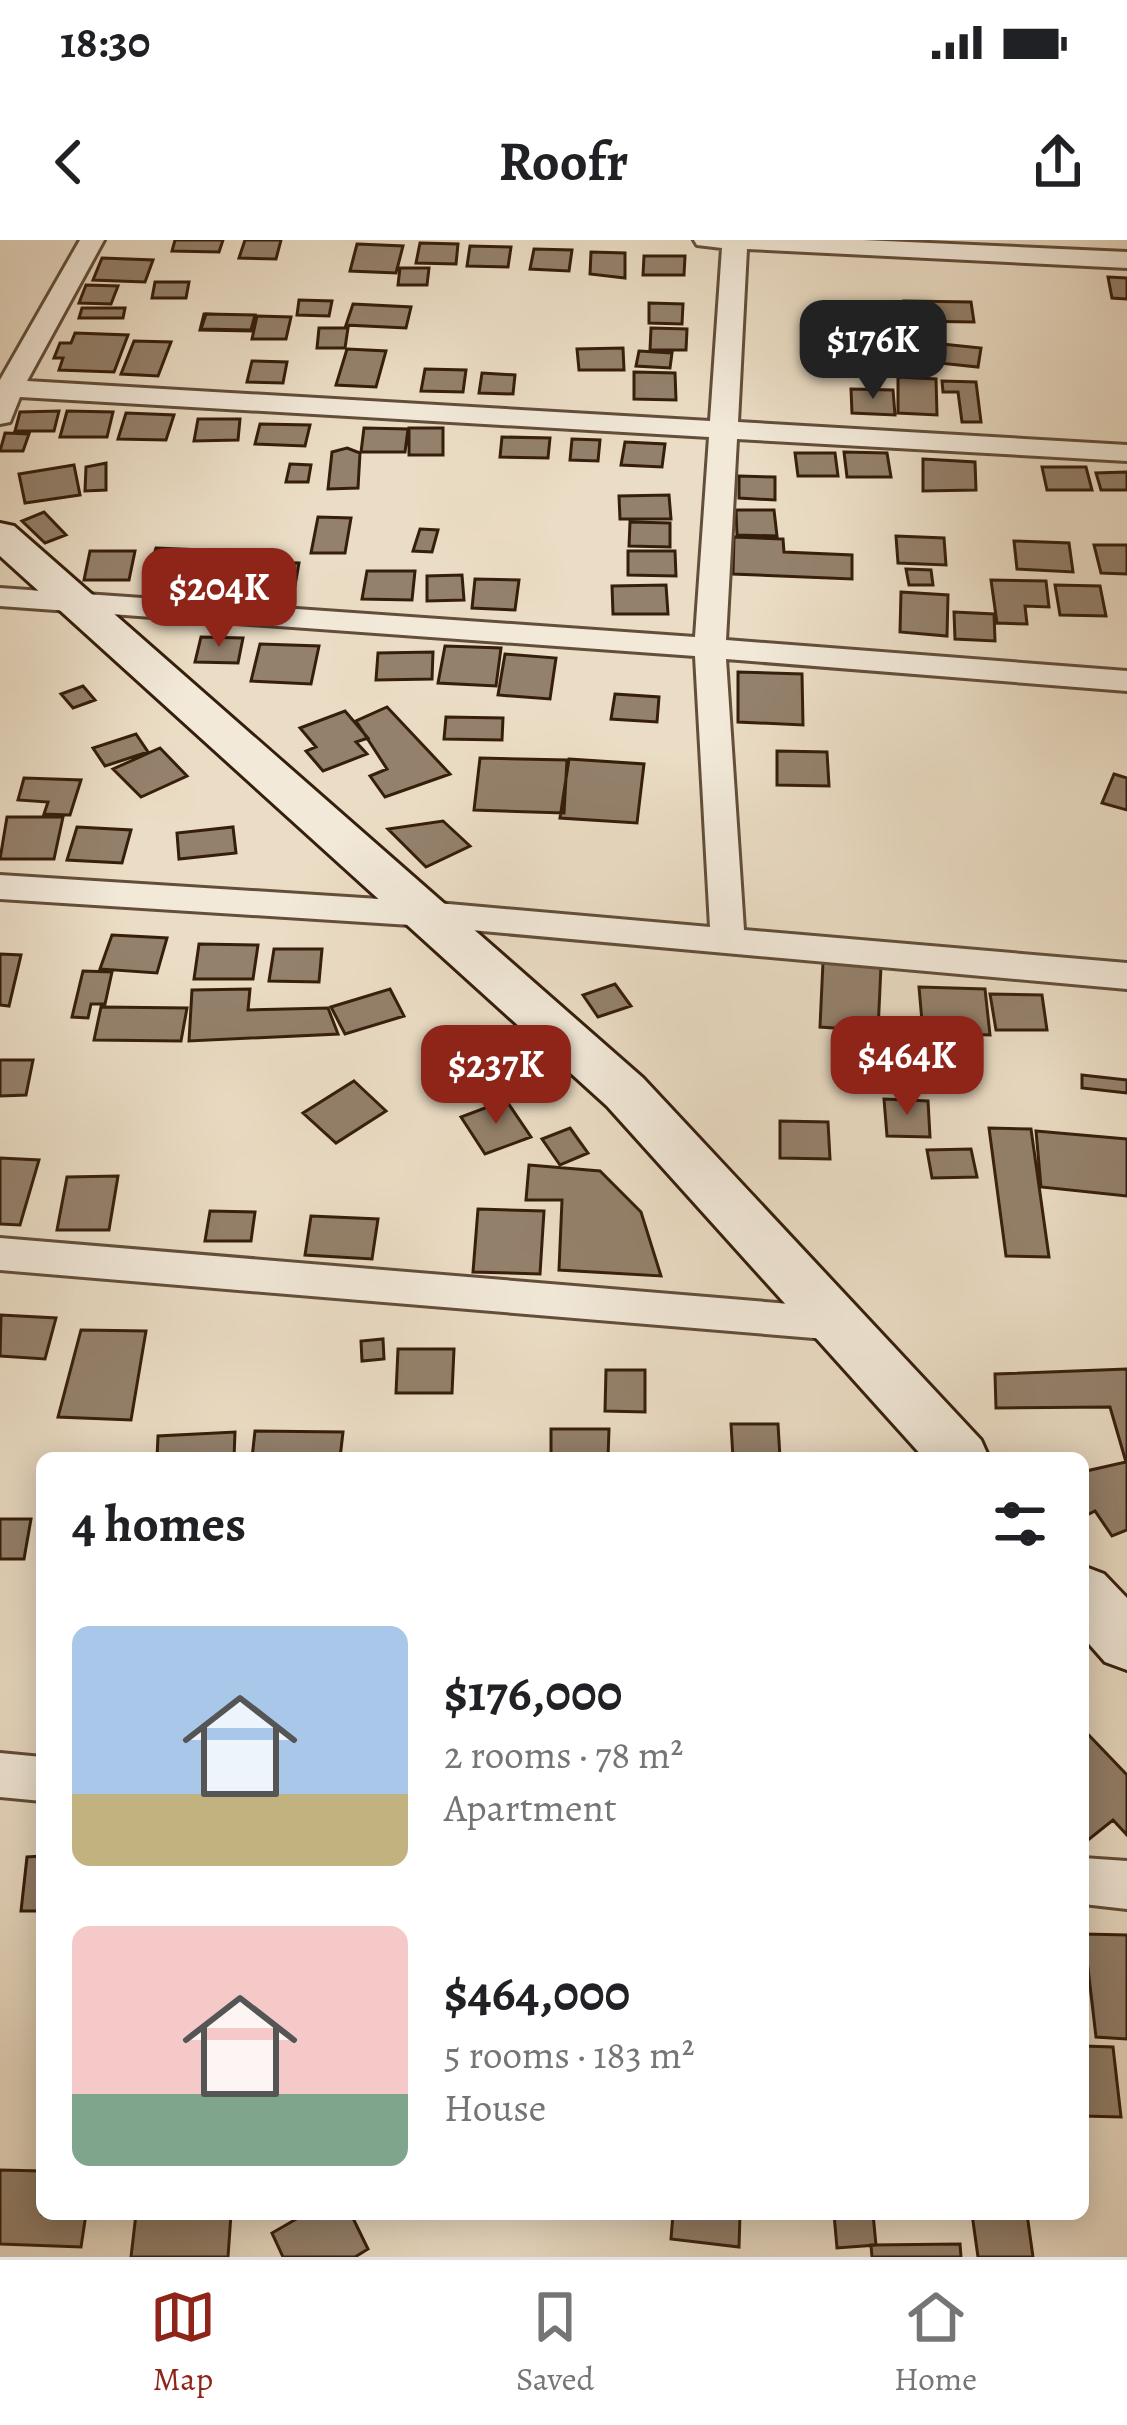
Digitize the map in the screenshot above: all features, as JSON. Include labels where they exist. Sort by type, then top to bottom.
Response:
[{"type":"main road","points":[[0,535],[625,1092],[955,1452]]},
{"type":"main road","points":[[1089,1600],[1127,1642]]},
{"type":"street","points":[[0,416],[5,388],[92,240]]},
{"type":"street","points":[[706,240],[1127,260]]},
{"type":"street","points":[[728,944],[710,648],[735,241]]},
{"type":"street","points":[[5,388],[1127,452]]},
{"type":"street","points":[[0,597],[1127,681]]},
{"type":"street","points":[[0,887],[426,914],[1127,976]]},
{"type":"street","points":[[0,1254],[838,1324]]},
{"type":"street","points":[[0,1775],[36,1778]]},
{"type":"street","points":[[1089,1882],[1127,1885]]},
{"type":"building","points":[[175,240],[223,240],[219,252],[172,251]]},
{"type":"building","points":[[245,240],[281,240],[276,259],[239,258]]},
{"type":"building","points":[[420,243],[458,244],[456,264],[416,263]]},
{"type":"building","points":[[357,244],[403,246],[396,273],[350,271]]},
{"type":"building","points":[[470,246],[511,247],[508,267],[467,266]]},
{"type":"building","points":[[534,249],[572,250],[569,271],[530,269]]},
{"type":"building","points":[[591,252],[625,253],[625,278],[590,274]]},
{"type":"building","points":[[644,256],[685,256],[684,275],[643,275]]},
{"type":"building","points":[[102,258],[153,260],[145,282],[93,280]]},
{"type":"building","points":[[400,268],[429,268],[427,285],[398,285]]},
{"type":"building","points":[[1108,277],[1127,278],[1127,299],[1112,298]]},
{"type":"building","points":[[155,282],[189,282],[186,298],[152,298]]},
{"type":"building","points":[[86,285],[118,286],[111,304],[79,303]]},
{"type":"building","points":[[299,300],[332,301],[329,316],[297,315]]},
{"type":"building","points":[[904,301],[971,302],[974,322],[906,321]]},
{"type":"building","points":[[649,303],[683,304],[682,324],[649,323]]},
{"type":"building","points":[[353,304],[411,307],[406,328],[346,325]]},
{"type":"building","points":[[82,308],[125,308],[123,318],[79,318]]},
{"type":"building","points":[[204,314],[255,315],[252,331],[200,330]]},
{"type":"building","points":[[206,314],[255,315],[251,330],[201,329]]},
{"type":"building","points":[[257,316],[291,317],[286,339],[252,339]]},
{"type":"building","points":[[319,328],[348,328],[345,348],[317,348]]},
{"type":"building","points":[[651,328],[687,329],[686,350],[650,350]]},
{"type":"building","points":[[75,333],[128,335],[114,372],[59,370],[63,358],[54,358],[60,343],[71,343]]},
{"type":"building","points":[[134,341],[171,342],[158,376],[121,374]]},
{"type":"building","points":[[942,344],[981,348],[978,367],[939,363]]},
{"type":"building","points":[[623,348],[624,370],[579,370],[577,349]]},
{"type":"building","points":[[347,349],[386,351],[376,387],[336,385]]},
{"type":"building","points":[[639,351],[672,353],[670,368],[636,366]]},
{"type":"building","points":[[252,361],[287,362],[283,383],[247,382]]},
{"type":"building","points":[[425,369],[466,370],[463,392],[421,391]]},
{"type":"building","points":[[634,372],[675,373],[676,400],[634,399]]},
{"type":"building","points":[[482,373],[515,375],[513,394],[479,393]]},
{"type":"building","points":[[898,377],[936,379],[937,415],[898,413]]},
{"type":"building","points":[[942,381],[976,382],[981,422],[962,422],[958,392],[943,392]]},
{"type":"building","points":[[851,389],[893,390],[895,415],[852,413]]},
{"type":"building","points":[[59,411],[54,431],[15,431],[20,412]]},
{"type":"building","points":[[67,411],[113,412],[107,437],[60,437]]},
{"type":"building","points":[[126,413],[174,415],[166,440],[118,439]]},
{"type":"building","points":[[198,419],[240,419],[238,440],[194,441]]},
{"type":"building","points":[[260,424],[310,425],[305,446],[255,444]]},
{"type":"building","points":[[364,428],[408,429],[405,452],[361,452]]},
{"type":"building","points":[[409,428],[443,428],[443,455],[409,455]]},
{"type":"building","points":[[5,433],[29,434],[23,451],[0,451]]},
{"type":"building","points":[[502,437],[550,438],[548,458],[500,457]]},
{"type":"building","points":[[572,439],[600,440],[598,461],[570,460]]},
{"type":"building","points":[[625,442],[665,444],[662,467],[621,465]]},
{"type":"building","points":[[347,448],[360,453],[358,488],[328,489],[332,452]]},
{"type":"building","points":[[844,452],[887,453],[891,477],[847,477]]},
{"type":"building","points":[[795,453],[835,453],[838,476],[798,476]]},
{"type":"building","points":[[923,459],[975,462],[976,490],[923,491]]},
{"type":"building","points":[[106,463],[106,490],[85,491],[86,467]]},
{"type":"building","points":[[290,464],[311,465],[308,482],[286,482]]},
{"type":"building","points":[[74,465],[80,495],[25,503],[19,474]]},
{"type":"building","points":[[1042,467],[1086,467],[1092,490],[1047,490]]},
{"type":"building","points":[[1127,472],[1127,490],[1101,490],[1096,473]]},
{"type":"building","points":[[739,476],[775,477],[775,500],[739,498]]},
{"type":"building","points":[[669,495],[671,519],[620,519],[619,496]]},
{"type":"building","points":[[736,510],[774,510],[777,536],[737,535]]},
{"type":"building","points":[[44,512],[66,535],[45,543],[22,521]]},
{"type":"building","points":[[318,517],[351,518],[345,553],[311,553]]},
{"type":"building","points":[[630,522],[670,523],[670,547],[629,546]]},
{"type":"building","points":[[420,529],[438,530],[432,552],[413,551]]},
{"type":"building","points":[[896,536],[944,538],[946,565],[898,563]]},
{"type":"building","points":[[734,537],[783,539],[784,552],[852,555],[852,579],[733,574]]},
{"type":"building","points":[[1014,541],[1069,543],[1073,572],[1017,569]]},
{"type":"building","points":[[1094,545],[1127,545],[1127,574],[1101,573]]},
{"type":"building","points":[[156,548],[201,550],[191,583],[146,581]]},
{"type":"building","points":[[90,551],[135,551],[129,580],[84,580]]},
{"type":"building","points":[[628,551],[675,551],[676,576],[628,575]]},
{"type":"building","points":[[248,552],[245,586],[201,587],[206,553]]},
{"type":"building","points":[[256,562],[299,563],[294,591],[251,591]]},
{"type":"building","points":[[906,569],[931,570],[933,585],[909,585]]},
{"type":"building","points":[[367,571],[415,571],[412,600],[362,599]]},
{"type":"building","points":[[462,575],[464,600],[427,601],[427,576]]},
{"type":"building","points":[[475,579],[519,580],[515,610],[472,608]]},
{"type":"building","points":[[991,580],[1046,581],[1049,607],[1025,606],[1027,624],[997,623]]},
{"type":"building","points":[[666,585],[668,614],[613,614],[612,586]]},
{"type":"building","points":[[1055,585],[1100,586],[1106,616],[1060,615]]},
{"type":"building","points":[[901,592],[948,595],[947,636],[900,632]]},
{"type":"building","points":[[954,612],[994,614],[995,641],[955,639]]},
{"type":"building","points":[[201,637],[243,638],[238,663],[195,662]]},
{"type":"building","points":[[260,644],[319,646],[311,684],[251,681]]},
{"type":"building","points":[[445,646],[501,648],[496,686],[438,683]]},
{"type":"building","points":[[433,652],[432,679],[376,680],[378,653]]},
{"type":"building","points":[[505,654],[556,658],[550,699],[498,695]]},
{"type":"building","points":[[738,672],[802,674],[803,725],[738,722]]},
{"type":"building","points":[[83,686],[95,700],[73,708],[61,694]]},
{"type":"building","points":[[615,694],[659,697],[657,722],[611,719]]},
{"type":"building","points":[[387,707],[450,774],[385,797],[370,776],[387,769],[356,721]]},
{"type":"building","points":[[345,711],[368,738],[356,742],[367,754],[323,771],[306,751],[316,747],[300,728]]},
{"type":"building","points":[[446,717],[503,718],[502,740],[444,739]]},
{"type":"building","points":[[136,734],[148,752],[105,766],[93,748]]},
{"type":"building","points":[[160,748],[187,776],[141,797],[113,769]]},
{"type":"building","points":[[777,751],[827,752],[829,786],[777,785]]},
{"type":"building","points":[[480,758],[567,760],[564,813],[474,810]]},
{"type":"building","points":[[569,759],[644,764],[637,823],[560,818]]},
{"type":"building","points":[[1114,774],[1127,778],[1127,810],[1102,803]]},
{"type":"building","points":[[24,778],[81,780],[70,815],[44,814],[48,802],[18,800]]},
{"type":"building","points":[[7,817],[63,817],[54,859],[0,859]]},
{"type":"building","points":[[443,821],[470,846],[426,867],[388,829]]},
{"type":"building","points":[[77,827],[131,830],[122,863],[67,860]]},
{"type":"building","points":[[233,827],[236,853],[179,859],[177,833]]},
{"type":"building","points":[[112,935],[167,938],[157,973],[100,969]]},
{"type":"building","points":[[199,944],[258,945],[253,979],[194,979]]},
{"type":"building","points":[[274,949],[322,949],[319,982],[269,981]]},
{"type":"building","points":[[0,954],[21,955],[9,1006],[0,1005]]},
{"type":"building","points":[[823,962],[881,966],[878,1031],[820,1027]]},
{"type":"building","points":[[83,971],[112,972],[105,1004],[91,1004],[88,1018],[72,1017]]},
{"type":"building","points":[[615,984],[631,1006],[598,1017],[583,995]]},
{"type":"building","points":[[919,987],[985,989],[990,1035],[923,1033]]},
{"type":"building","points":[[250,989],[248,1010],[328,1008],[338,1034],[189,1041],[192,990]]},
{"type":"building","points":[[390,989],[404,1016],[345,1034],[331,1007]]},
{"type":"building","points":[[990,994],[1042,995],[1047,1030],[996,1030]]},
{"type":"building","points":[[101,1007],[187,1008],[181,1041],[94,1040]]},
{"type":"building","points":[[0,1060],[33,1060],[26,1095],[0,1096]]},
{"type":"building","points":[[1082,1075],[1127,1080],[1127,1093],[1082,1088]]},
{"type":"building","points":[[354,1081],[386,1111],[336,1143],[303,1113]]},
{"type":"building","points":[[884,1099],[928,1101],[930,1137],[887,1136]]},
{"type":"building","points":[[506,1100],[531,1137],[485,1154],[461,1117]]},
{"type":"building","points":[[780,1121],[828,1122],[830,1159],[780,1158]]},
{"type":"building","points":[[570,1128],[588,1153],[560,1165],[542,1139]]},
{"type":"building","points":[[989,1128],[1031,1129],[1049,1257],[1006,1256]]},
{"type":"building","points":[[1036,1131],[1127,1139],[1127,1196],[1041,1187]]},
{"type":"building","points":[[971,1149],[977,1177],[932,1178],[927,1150]]},
{"type":"building","points":[[0,1158],[39,1160],[20,1225],[0,1224]]},
{"type":"building","points":[[529,1165],[600,1171],[641,1212],[661,1276],[559,1270],[562,1200],[526,1200]]},
{"type":"building","points":[[118,1176],[109,1230],[57,1230],[67,1177]]},
{"type":"building","points":[[478,1209],[544,1211],[540,1274],[473,1272]]},
{"type":"building","points":[[210,1211],[255,1212],[251,1241],[205,1241]]},
{"type":"building","points":[[311,1216],[378,1219],[372,1259],[305,1255]]},
{"type":"building","points":[[1,1315],[56,1318],[45,1359],[0,1356]]},
{"type":"building","points":[[81,1330],[146,1331],[131,1420],[58,1417]]},
{"type":"building","points":[[383,1339],[384,1359],[362,1361],[361,1341]]},
{"type":"building","points":[[398,1349],[454,1349],[452,1393],[396,1393]]},
{"type":"building","points":[[1127,1369],[1127,1530],[1112,1536],[1095,1511],[1089,1514],[1089,1470],[1126,1462],[1110,1407],[996,1408],[995,1374]]},
{"type":"building","points":[[606,1370],[645,1370],[645,1412],[605,1411]]},
{"type":"building","points":[[731,1424],[778,1424],[780,1452],[733,1452]]},
{"type":"building","points":[[551,1429],[609,1429],[608,1452],[551,1452]]},
{"type":"building","points":[[255,1431],[343,1432],[341,1452],[253,1452]]},
{"type":"building","points":[[235,1432],[234,1452],[157,1452],[158,1436]]},
{"type":"building","points":[[0,1519],[31,1519],[24,1559],[0,1559]]},
{"type":"building","points":[[1089,1735],[1127,1775],[1127,1835],[1113,1820],[1089,1839]]},
{"type":"building","points":[[36,1856],[36,1911],[21,1911],[27,1857]]},
{"type":"building","points":[[1089,1934],[1127,1935],[1127,2039],[1096,2037]]},
{"type":"building","points":[[1089,2046],[1113,2047],[1121,2117],[1089,2116]]},
{"type":"building","points":[[0,2170],[36,2171],[36,2220],[85,2220],[81,2247],[0,2244]]},
{"type":"building","points":[[135,2220],[231,2220],[228,2257],[131,2257]]},
{"type":"building","points":[[295,2220],[354,2220],[368,2249],[355,2257],[283,2257],[272,2233]]},
{"type":"building","points":[[673,2220],[740,2220],[739,2247],[671,2239]]},
{"type":"building","points":[[835,2220],[874,2220],[876,2245],[837,2248]]},
{"type":"building","points":[[973,2220],[1028,2220],[1033,2257],[978,2257]]},
{"type":"building","points":[[960,2244],[961,2257],[872,2257],[871,2245]]}]
